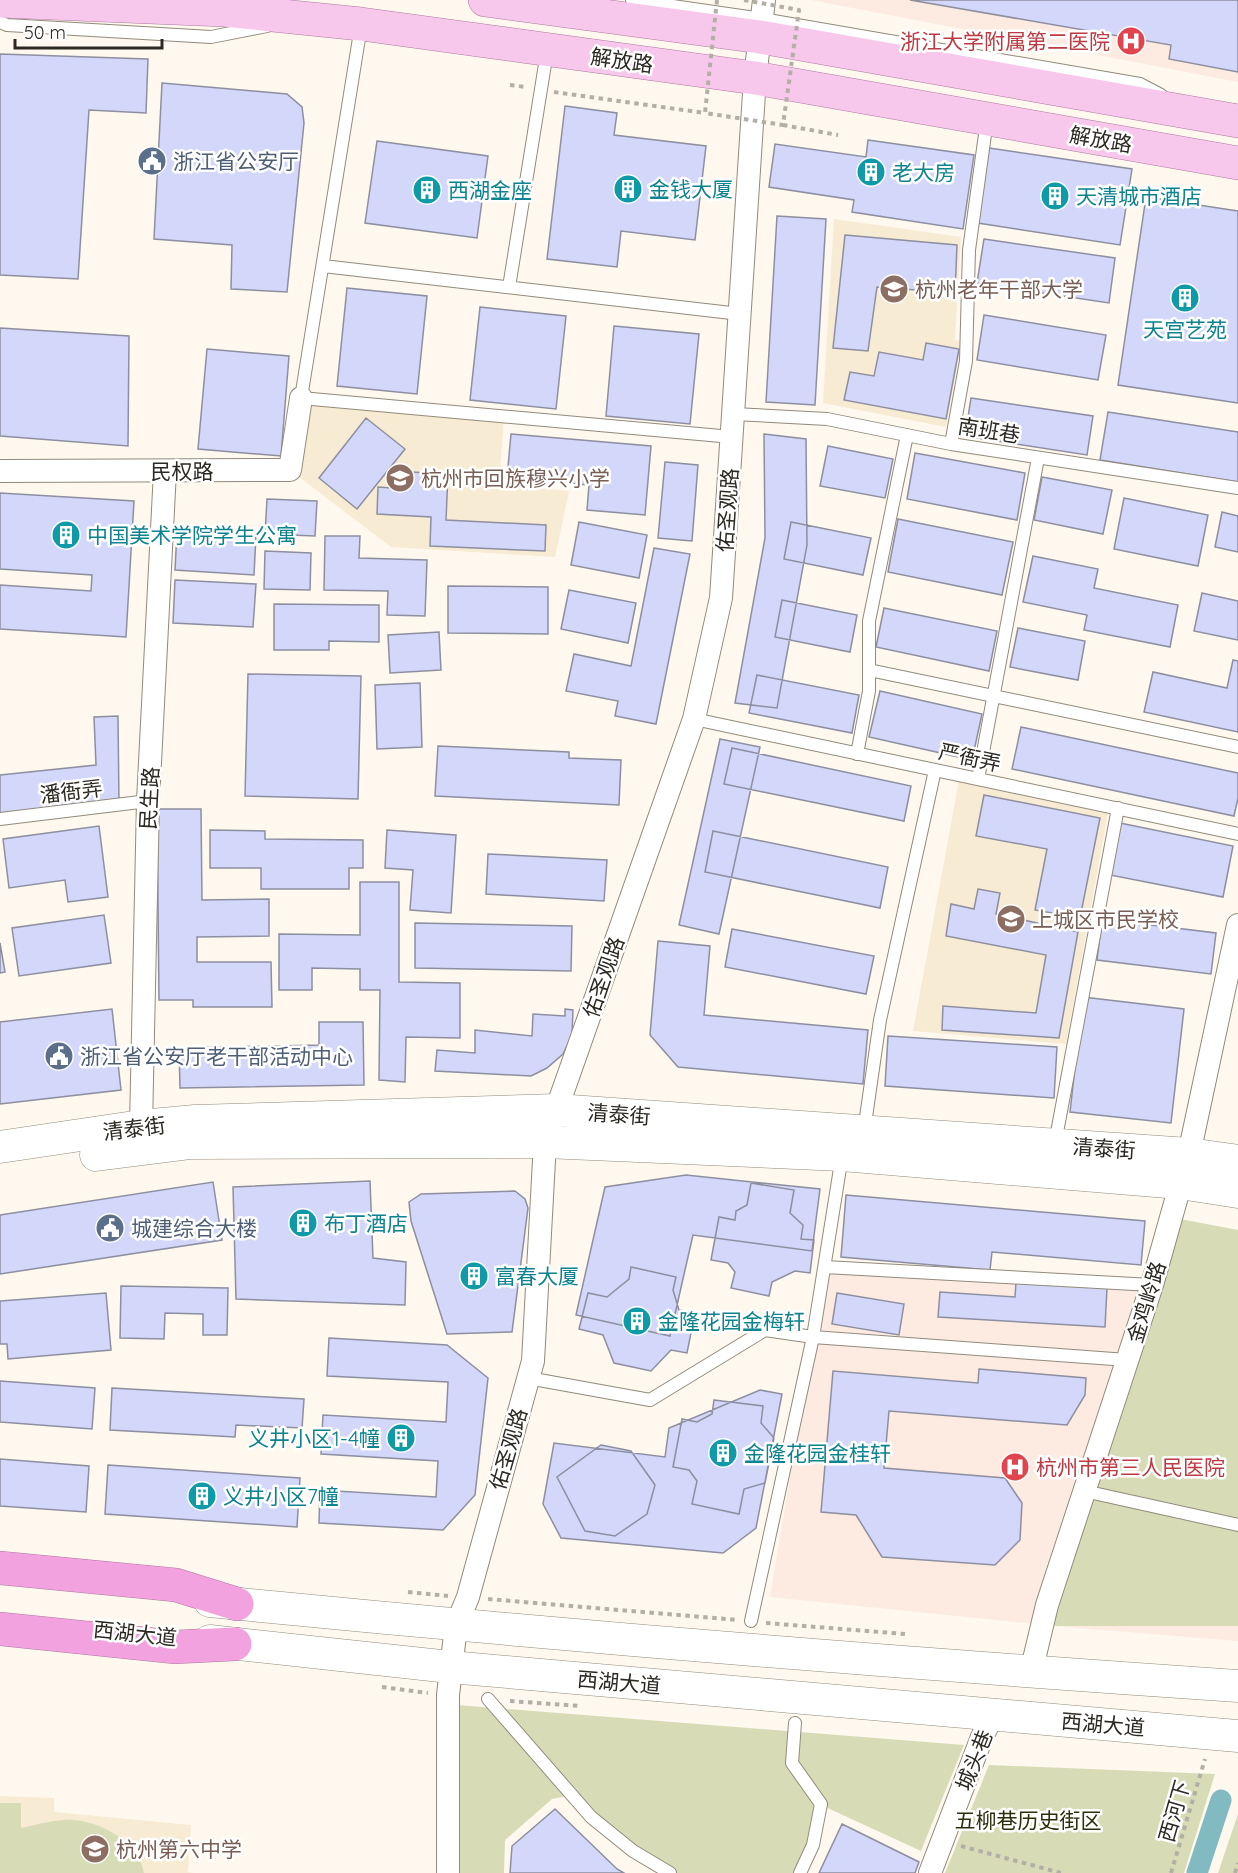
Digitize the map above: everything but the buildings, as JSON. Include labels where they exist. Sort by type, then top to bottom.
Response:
[{"type":"highway","points":[[0,1568],[176,1585],[237,1604]]},
{"type":"highway","points":[[0,1629],[175,1647],[235,1644]]},
{"type":"main road","name":"解放路","points":[[485,0],[762,18],[1193,114],[1238,121]]},
{"type":"main road","name":"解放路","points":[[0,1],[224,10],[361,24],[755,78],[1238,163]]},
{"type":"main road","name":"清泰街","points":[[0,1147],[141,1126],[195,1121],[556,1110],[1055,1145],[1185,1168],[1238,1192]]},
{"type":"main road","name":"清泰街","points":[[0,1168],[191,1143],[545,1142],[1185,1168],[1238,1161]]},
{"type":"main road","name":"西湖大道","points":[[0,1580],[456,1626],[1032,1672],[1238,1686]]},
{"type":"main road","name":"西湖大道","points":[[0,1619],[450,1667],[1238,1736]]},
{"type":"street","name":"佑圣观路","points":[[448,1873],[450,1667],[456,1626],[468,1598],[533,1361],[545,1142],[694,719],[721,598],[755,78],[762,18]]},
{"type":"street","name":"民权路","points":[[0,471],[290,470],[302,398]]},
{"type":"street","name":"民生路","points":[[141,1126],[148,801],[165,471]]},
{"type":"street","name":"金鸡岭路","points":[[1032,1672],[1047,1605],[1152,1285],[1185,1168],[1238,926]]},
{"type":"street","name":"城头巷","points":[[930,1873],[982,1737],[993,1715]]},
{"type":"lane","points":[[632,0],[762,18]]},
{"type":"lane","points":[[0,22],[7,25],[211,37],[307,19]]},
{"type":"lane","points":[[361,24],[302,398],[732,437]]},
{"type":"lane","points":[[509,287],[547,49]]},
{"type":"lane","points":[[951,444],[966,361],[969,250],[987,119]]},
{"type":"lane","points":[[323,266],[740,314]]},
{"type":"lane","name":"南班巷","points":[[734,414],[827,419],[951,444],[1238,488]]},
{"type":"lane","points":[[857,754],[869,691],[869,621],[906,435]]},
{"type":"lane","points":[[978,779],[1038,458]]},
{"type":"lane","points":[[869,670],[1238,747]]},
{"type":"lane","name":"严衙弄","points":[[694,719],[1238,834]]},
{"type":"lane","points":[[864,1131],[880,1020],[935,770]]},
{"type":"lane","name":"潘衙弄","points":[[0,819],[148,801]]},
{"type":"lane","points":[[1055,1145],[1118,808]]},
{"type":"lane","points":[[751,1622],[813,1338],[842,1155]]},
{"type":"lane","points":[[825,1267],[1152,1285]]},
{"type":"lane","points":[[528,1378],[650,1400],[765,1330],[813,1338],[1127,1360]]},
{"type":"lane","points":[[1084,1491],[1238,1525]]},
{"type":"lane","points":[[488,1699],[591,1817],[633,1851],[670,1873]]},
{"type":"lane","points":[[795,1723],[792,1763],[821,1804],[813,1845],[800,1873]]},
{"type":"path","points":[[705,113],[717,0]]},
{"type":"path","points":[[744,0],[799,10],[783,125]]},
{"type":"path","points":[[563,93],[838,135]]},
{"type":"path","points":[[398,1592],[906,1634]]},
{"type":"path","name":"西河下","points":[[1172,1873],[1205,1757]]},
{"type":"path","points":[[942,1841],[1061,1873]]},
{"type":"path","points":[[1235,1873],[1238,1863]]},
{"type":"shaded area","name":"浙江大学附属第二医院","points":[[811,0],[1238,0],[1238,82]]},
{"type":"shaded area","name":"杭州老年干部大学","points":[[834,219],[961,237],[955,340],[962,341],[946,427],[823,403]]},
{"type":"shaded area","name":"杭州市回族穆兴小学","points":[[301,398],[504,417],[499,485],[569,491],[555,557],[391,547],[290,470]]},
{"type":"shaded area","name":"上城区市民学校","points":[[960,775],[1109,807],[1066,1044],[913,1031]]},
{"type":"shaded area","name":"杭州市第三人民医院","points":[[1238,1230],[1238,1641],[1066,1627],[770,1597],[825,1267],[1152,1285]]},
{"type":"shaded area","name":"杭州第六中学","points":[[0,1796],[54,1798],[54,1812],[191,1825],[188,1872],[193,1873],[0,1873]]},
{"type":"green space","points":[[1180,1219],[1238,1230],[1238,1626],[1052,1626]]},
{"type":"green space","points":[[457,1705],[964,1745],[921,1851],[821,1805],[813,1845],[795,1873],[670,1873],[572,1795],[552,1799],[505,1840],[504,1873],[457,1873]]},
{"type":"green space","name":"五柳巷历史街区","points":[[989,1765],[1215,1774],[1184,1873],[945,1873]]},
{"type":"green space","points":[[0,1803],[21,1803],[21,1828],[63,1820],[88,1822],[101,1827],[113,1833],[134,1850],[144,1873],[0,1873]]},
{"type":"green space","points":[[1238,1814],[1238,1873],[1218,1873]]},
{"type":"waterway","points":[[1197,1873],[1221,1800]]},
{"type":"place","name":"浙江大学附属第二医院","points":[[1131,41]]},
{"type":"place","name":"浙江省公安厅","points":[[152,161]]},
{"type":"place","name":"老大房","points":[[871,172]]},
{"type":"place","name":"金钱大厦","points":[[628,189]]},
{"type":"place","name":"西湖金座","points":[[427,190]]},
{"type":"place","name":"天清城市酒店","points":[[1055,196]]},
{"type":"place","name":"杭州老年干部大学","points":[[894,289]]},
{"type":"place","name":"天宫艺苑","points":[[1185,298]]},
{"type":"place","name":"杭州市回族穆兴小学","points":[[400,478]]},
{"type":"place","name":"中国美术学院学生公寓","points":[[66,535]]},
{"type":"place","name":"上城区市民学校","points":[[1011,919]]},
{"type":"place","name":"浙江省公安厅老干部活动中心","points":[[59,1056]]},
{"type":"place","name":"布丁酒店","points":[[303,1223]]},
{"type":"place","name":"城建综合大楼","points":[[110,1228]]},
{"type":"place","name":"富春大厦","points":[[474,1276]]},
{"type":"place","name":"金隆花园金梅轩","points":[[637,1321]]},
{"type":"place","name":"义井小区1-4幢","points":[[401,1438]]},
{"type":"place","name":"金隆花园金桂轩","points":[[723,1453]]},
{"type":"place","name":"杭州市第三人民医院","points":[[1015,1467]]},
{"type":"place","name":"义井小区7幢","points":[[202,1496]]},
{"type":"place","name":"杭州第六中学","points":[[95,1849]]}]
